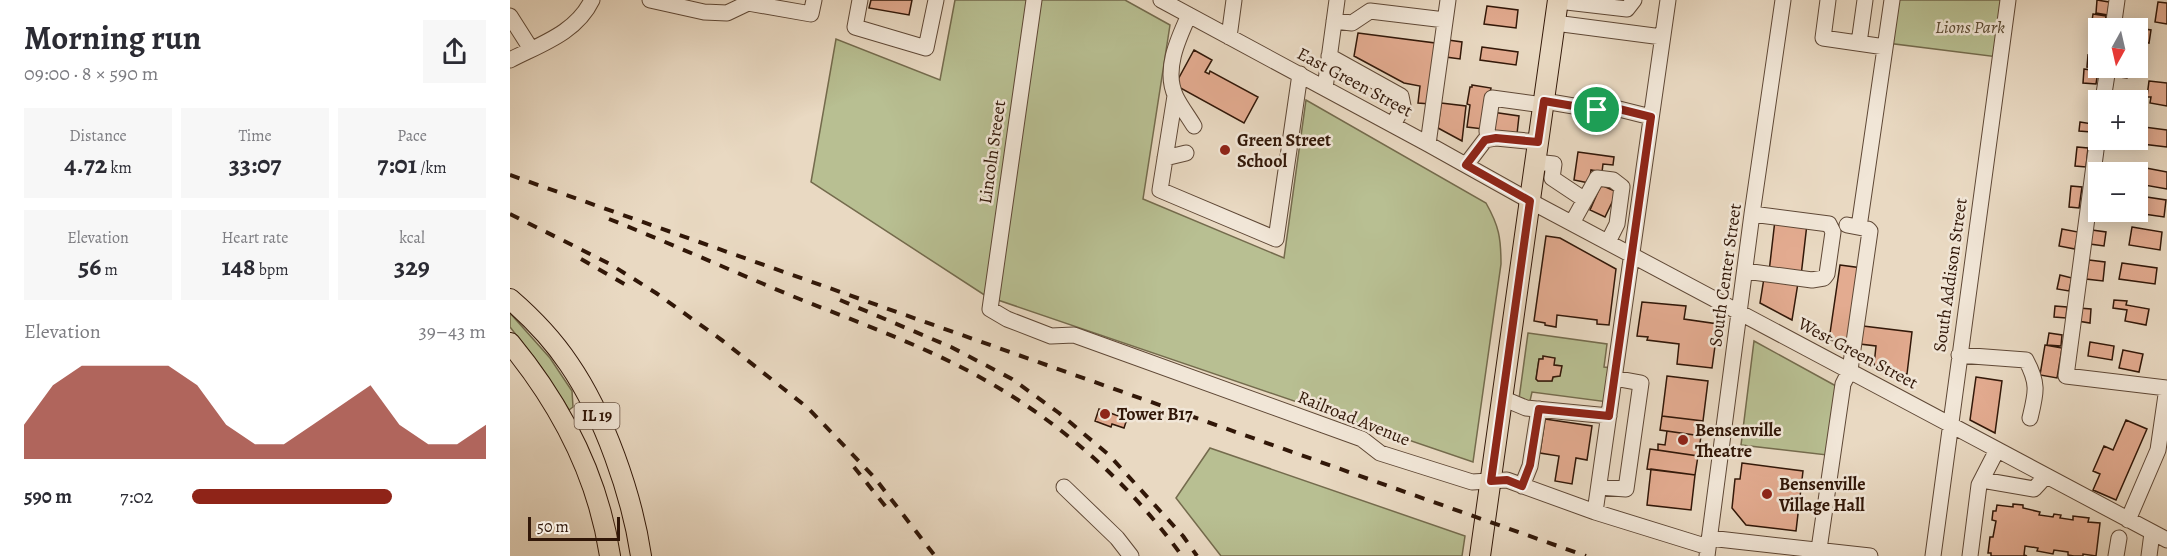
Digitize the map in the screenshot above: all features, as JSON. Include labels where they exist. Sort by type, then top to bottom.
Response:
[{"type":"main road","points":[[1480,556],[1558,1]]},
{"type":"main road","name":"IL 19","points":[[510,299],[543,331],[569,364],[590,401],[624,484],[636,522],[641,556]]},
{"type":"main road","name":"IL 19","points":[[510,344],[552,402],[586,464],[603,517],[610,556]]},
{"type":"street","points":[[510,60],[574,26],[587,11],[592,0]]},
{"type":"street","points":[[650,0],[704,12],[727,13],[748,1],[811,14],[814,0]]},
{"type":"street","points":[[860,0],[855,27],[926,48],[936,0]]},
{"type":"street","name":"Lincoln Sreeet","points":[[990,309],[1034,0]]},
{"type":"street","name":"East Green Street","points":[[1161,0],[1530,201]]},
{"type":"street","points":[[1229,37],[1234,0]]},
{"type":"street","points":[[1325,88],[1337,0]]},
{"type":"street","points":[[1428,144],[1448,0]]},
{"type":"street","points":[[1558,1],[1627,9],[1634,0]]},
{"type":"street","points":[[1595,512],[1668,0]]},
{"type":"street","name":"South Center Street","points":[[1708,547],[1783,0]]},
{"type":"street","points":[[1828,0],[1823,38],[1885,47]]},
{"type":"street","points":[[1859,43],[1865,0]]},
{"type":"street","points":[[1819,553],[1843,384],[1850,370],[1870,231],[1868,228],[1853,226],[1892,0]]},
{"type":"street","name":"South Addison Street","points":[[1933,556],[2008,0]]},
{"type":"street","points":[[2114,18],[2117,0]]},
{"type":"street","points":[[1334,21],[1352,23],[1370,11],[1445,20]]},
{"type":"street","points":[[1189,15],[1176,46],[1171,75],[1175,96],[1160,190],[1276,239],[1300,74]]},
{"type":"street","points":[[510,16],[531,49]]},
{"type":"street","points":[[1555,23],[1662,37]]},
{"type":"street","points":[[1329,56],[1401,96],[1403,106],[1393,125]]},
{"type":"street","points":[[1175,96],[1194,126]]},
{"type":"street","points":[[1488,140],[1487,131],[1492,98],[1597,110],[1615,108],[1651,117]]},
{"type":"street","points":[[1466,165],[1485,140],[1496,138],[1538,142]]},
{"type":"street","points":[[2096,150],[2066,376],[2167,388],[2158,450],[2128,520]]},
{"type":"street","points":[[1165,158],[1186,153]]},
{"type":"street","points":[[1535,162],[1554,164],[1552,178],[1585,200]]},
{"type":"street","points":[[1572,223],[1597,178],[1614,180],[1622,187],[1617,224],[1608,242]]},
{"type":"street","name":"West Green Street","points":[[1530,201],[2167,540]]},
{"type":"street","points":[[1745,271],[1812,280],[1824,278],[1827,274],[1833,232],[1829,224],[1752,214]]},
{"type":"street","name":"Railroad Avenue","points":[[990,309],[1007,319],[1051,336],[1074,335],[1362,439],[1380,453],[1472,482],[1507,480],[1595,512],[1708,547],[1870,556]]},
{"type":"street","points":[[1959,355],[2026,360],[2034,375],[2037,391],[2030,418]]},
{"type":"street","points":[[1599,487],[1626,489],[1641,383],[1614,378]]},
{"type":"street","points":[[1502,398],[1526,408],[1609,416]]},
{"type":"street","points":[[1522,486],[1530,465],[1539,409]]},
{"type":"street","points":[[1970,556],[1979,485],[1997,450]]},
{"type":"street","points":[[1982,480],[2034,489],[2046,476]]},
{"type":"street","points":[[1064,487],[1117,538],[1131,556]]},
{"type":"street","points":[[2149,556],[2152,532]]},
{"type":"street","points":[[2116,556],[2119,538]]},
{"type":"green space","points":[[955,0],[1125,0],[1170,25],[1143,199],[1284,258],[1306,100],[1486,203],[1498,232],[1501,264],[1473,462],[986,296],[811,182],[836,39],[940,80]]},
{"type":"green space","name":"Lions Park","points":[[1893,0],[2006,0],[1998,57],[1887,43]]},
{"type":"green space","points":[[510,313],[550,358],[572,391],[573,407],[569,410],[541,367],[510,327]]},
{"type":"green space","points":[[1528,333],[1607,344],[1604,367],[1612,368],[1608,402],[1532,392],[1530,401],[1519,399]],"holes":[[[1554,358],[1554,365],[1561,366],[1560,375],[1553,377],[1552,381],[1538,381],[1536,379],[1539,359]]]},
{"type":"green space","points":[[1754,341],[1836,386],[1827,455],[1741,445]]},
{"type":"green space","points":[[1210,448],[1465,536],[1462,556],[1221,556],[1176,498]]},
{"type":"building","points":[[871,0],[912,0],[909,15],[869,8]]},
{"type":"building","points":[[2097,0],[2109,2],[2108,15],[2096,13]]},
{"type":"building","points":[[2158,2],[2167,3],[2167,24],[2155,22]]},
{"type":"building","points":[[1487,6],[1518,10],[1516,28],[1484,24]]},
{"type":"building","points":[[2093,14],[2106,16],[2106,18],[2092,18]]},
{"type":"building","points":[[2148,30],[2151,30],[2148,43]]},
{"type":"building","points":[[1358,33],[1435,43],[1430,104],[1418,103],[1420,86],[1404,83],[1354,56]]},
{"type":"building","points":[[1448,40],[1462,42],[1460,59],[1446,57]]},
{"type":"building","points":[[1482,47],[1518,52],[1516,65],[1480,60]]},
{"type":"building","points":[[1194,50],[1212,60],[1205,72],[1209,74],[1210,71],[1258,97],[1244,123],[1175,85]]},
{"type":"building","points":[[2084,69],[2088,70],[2088,78],[2097,78],[2096,84],[2083,83]]},
{"type":"building","points":[[2149,81],[2167,83],[2167,106],[2150,103],[2151,97],[2148,97]]},
{"type":"building","points":[[1472,85],[1491,88],[1483,129],[1467,127],[1470,105],[1467,104]]},
{"type":"building","points":[[1441,103],[1466,106],[1462,141],[1438,128]]},
{"type":"building","points":[[1492,112],[1519,116],[1517,134],[1489,130]]},
{"type":"building","points":[[2080,122],[2088,123],[2088,132],[2079,131]]},
{"type":"building","points":[[2148,128],[2167,130],[2167,147],[2148,145]]},
{"type":"building","points":[[2077,147],[2088,148],[2086,167],[2075,166]]},
{"type":"building","points":[[1578,152],[1614,157],[1613,165],[1603,164],[1602,172],[1591,170],[1589,183],[1574,180]]},
{"type":"building","points":[[2148,168],[2167,172],[2167,189],[2148,186]]},
{"type":"building","points":[[1601,185],[1617,192],[1605,217],[1590,210]]},
{"type":"building","points":[[2071,186],[2082,187],[2079,208],[2069,207]]},
{"type":"building","points":[[2148,197],[2166,200],[2164,217],[2148,215]]},
{"type":"building","points":[[1775,220],[1807,224],[1801,276],[1769,272]]},
{"type":"building","points":[[2132,227],[2162,232],[2160,250],[2129,245]]},
{"type":"building","points":[[2062,229],[2078,232],[2075,249],[2059,246]]},
{"type":"building","points":[[2092,230],[2106,232],[2104,246],[2090,244]]},
{"type":"building","points":[[1546,236],[1560,238],[1616,269],[1609,325],[1597,324],[1597,320],[1557,315],[1556,327],[1534,321]]},
{"type":"building","points":[[2089,260],[2105,262],[2103,281],[2086,279]]},
{"type":"building","points":[[2122,263],[2157,268],[2155,284],[2119,279]]},
{"type":"building","points":[[1840,265],[1862,268],[1851,343],[1829,340]]},
{"type":"building","points":[[2060,275],[2072,278],[2069,291],[2057,289]]},
{"type":"building","points":[[1764,278],[1798,283],[1792,320],[1760,303]]},
{"type":"building","points":[[2114,300],[2127,301],[2126,305],[2149,309],[2146,325],[2125,321],[2127,310],[2113,308]]},
{"type":"building","points":[[1642,302],[1686,306],[1684,319],[1718,324],[1712,368],[1677,364],[1679,344],[1647,340],[1648,337],[1637,336]]},
{"type":"building","points":[[2055,306],[2067,307],[2066,318],[2054,317]]},
{"type":"building","points":[[2079,308],[2091,309],[2090,323],[2078,321]]},
{"type":"building","points":[[1863,326],[1912,332],[1907,374],[1889,372],[1890,367],[1874,365],[1876,346],[1860,344]]},
{"type":"building","points":[[2049,333],[2062,335],[2061,346],[2047,345]]},
{"type":"building","points":[[2090,342],[2114,346],[2112,360],[2088,356]]},
{"type":"building","points":[[2045,345],[2062,348],[2057,378],[2040,375]]},
{"type":"building","points":[[2123,350],[2143,354],[2139,372],[2119,368]]},
{"type":"building","points":[[1543,356],[1555,358],[1554,365],[1562,366],[1560,376],[1553,377],[1552,381],[1536,379],[1539,359],[1543,359]]},
{"type":"building","points":[[1667,376],[1708,381],[1703,421],[1662,416]]},
{"type":"building","points":[[1976,377],[2002,381],[1995,433],[1970,420]]},
{"type":"building","name":"Tower B17","points":[[1099,409],[1127,419],[1124,428],[1112,424],[1111,427],[1095,421]]},
{"type":"building","points":[[1662,416],[1703,421],[1701,436],[1660,430]]},
{"type":"building","points":[[1545,419],[1592,426],[1587,460],[1576,458],[1572,484],[1555,481],[1559,456],[1540,453]]},
{"type":"building","points":[[2126,420],[2147,429],[2116,500],[2093,490],[2100,474],[2093,471],[2104,446],[2113,450]]},
{"type":"building","name":"Bensenville Theatre","points":[[1667,431],[1701,436],[1698,456],[1658,450],[1658,444],[1665,445]]},
{"type":"building","points":[[1650,449],[1698,456],[1695,475],[1647,469]]},
{"type":"building","name":"Bensenville Village Hall","points":[[1742,463],[1803,471],[1796,531],[1746,525],[1732,508],[1735,479],[1740,479]]},
{"type":"building","points":[[1651,469],[1695,475],[1691,510],[1647,505]]},
{"type":"building","points":[[2013,504],[2023,505],[2023,508],[2040,512],[2039,515],[2053,517],[2054,514],[2061,515],[2060,518],[2073,520],[2073,516],[2089,518],[2088,522],[2100,523],[2096,556],[2083,554],[2083,556],[2074,556],[2068,555],[2068,552],[2054,550],[2053,554],[2025,546],[2024,555],[2027,556],[1991,556],[1991,553],[1988,553],[1990,537],[1993,537],[1996,521],[1992,520],[1993,511],[1996,511],[1997,505],[2013,507]]},
{"type":"railway","points":[[510,175],[1586,556]]},
{"type":"railway","points":[[510,214],[610,264],[656,293],[723,341],[808,408],[874,477],[935,556]]},
{"type":"railway","points":[[609,219],[910,343],[1006,392],[1063,432],[1114,477],[1161,528],[1182,556]]},
{"type":"railway","points":[[581,259],[633,289]]},
{"type":"railway","points":[[840,300],[951,347],[1012,379],[1059,413],[1109,455],[1183,536],[1197,556]]},
{"type":"railway","points":[[854,467],[890,512]]},
{"type":"place","name":"Green Street School","points":[[1225,150]]},
{"type":"place","name":"Tower B17","points":[[1105,414]]},
{"type":"place","name":"Bensenville Theatre","points":[[1683,440]]},
{"type":"place","name":"Bensenville Village Hall","points":[[1767,494]]},
{"type":"route","points":[[1544,101],[1597,110],[1615,108],[1651,117],[1609,416],[1539,409],[1530,465],[1522,486],[1507,480],[1491,481],[1530,201],[1466,165],[1485,140],[1496,138],[1538,142],[1544,101]]}]
